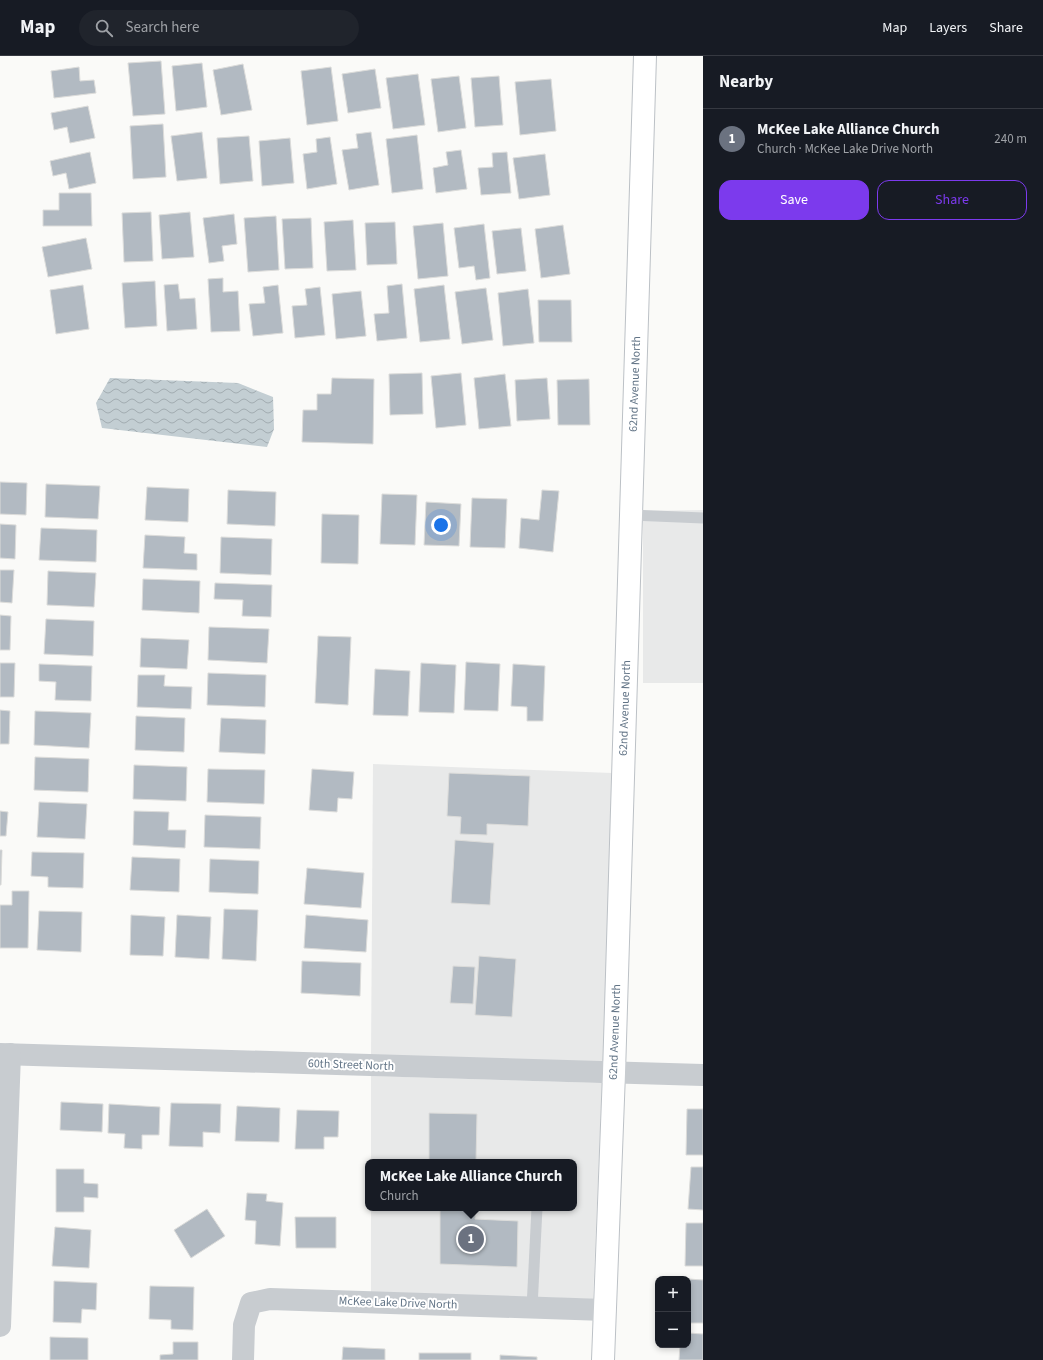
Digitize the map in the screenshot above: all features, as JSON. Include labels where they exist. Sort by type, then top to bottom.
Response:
[{"type":"street","name":"62nd Avenue North","points":[[603,1360],[614,1073],[645,56]]},
{"type":"street","name":"60th Street North","points":[[5,1054],[703,1075]]},
{"type":"street","points":[[0,1326],[5,1054]]},
{"type":"street","name":"McKee Lake Drive North","points":[[243,1360],[244,1325],[251,1303],[270,1299],[605,1310]]},
{"type":"lane","points":[[631,515],[703,518]]},
{"type":"lane","points":[[532,1308],[537,1211]]},
{"type":"shaded area","points":[[703,510],[703,683],[643,683],[643,511]]},
{"type":"shaded area","points":[[373,764],[612,773],[603,1062],[371,1055]]},
{"type":"shaded area","points":[[371,1076],[602,1083],[593,1299],[371,1292],[371,1211],[577,1211],[577,1159],[371,1159]]},
{"type":"water","points":[[110,378],[238,383],[273,397],[274,429],[267,447],[102,428],[96,403]]},
{"type":"building","points":[[161,61],[165,114],[133,116],[128,63]]},
{"type":"building","points":[[202,63],[207,107],[176,111],[172,66]]},
{"type":"building","points":[[243,64],[252,110],[221,115],[213,70]]},
{"type":"building","points":[[79,67],[80,81],[94,80],[96,93],[54,98],[51,71]]},
{"type":"building","points":[[331,67],[338,121],[307,125],[301,71]]},
{"type":"building","points":[[375,69],[381,108],[348,113],[342,74]]},
{"type":"building","points":[[418,74],[425,125],[393,129],[386,78]]},
{"type":"building","points":[[459,76],[466,128],[438,132],[431,79]]},
{"type":"building","points":[[499,76],[503,125],[475,127],[471,78]]},
{"type":"building","points":[[551,79],[556,131],[520,135],[515,82]]},
{"type":"building","points":[[88,106],[95,138],[70,143],[67,127],[54,130],[51,113]]},
{"type":"building","points":[[163,124],[166,177],[133,179],[130,126]]},
{"type":"building","points":[[202,132],[207,178],[177,181],[171,136]]},
{"type":"building","points":[[371,132],[379,185],[349,190],[342,150],[358,148],[356,134]]},
{"type":"building","points":[[417,135],[423,189],[392,193],[386,139]]},
{"type":"building","points":[[249,136],[253,181],[220,184],[217,138]]},
{"type":"building","points":[[330,137],[337,184],[307,189],[303,154],[317,152],[316,139]]},
{"type":"building","points":[[290,138],[294,183],[262,186],[259,141]]},
{"type":"building","points":[[461,150],[467,189],[436,193],[433,168],[448,165],[446,152]]},
{"type":"building","points":[[90,152],[96,183],[69,189],[66,173],[53,176],[50,161]]},
{"type":"building","points":[[507,152],[511,193],[481,195],[478,168],[493,167],[492,153]]},
{"type":"building","points":[[545,154],[550,195],[519,199],[513,158]]},
{"type":"building","points":[[59,193],[91,193],[92,226],[43,226],[43,210],[59,210]]},
{"type":"building","points":[[151,212],[153,261],[124,262],[122,213]]},
{"type":"building","points":[[190,212],[194,257],[162,259],[159,215]]},
{"type":"building","points":[[234,214],[237,244],[222,246],[224,261],[209,263],[203,218]]},
{"type":"building","points":[[276,216],[279,270],[248,272],[244,218]]},
{"type":"building","points":[[311,218],[313,268],[285,269],[282,219]]},
{"type":"building","points":[[353,220],[356,270],[327,271],[324,222]]},
{"type":"building","points":[[395,222],[397,264],[367,265],[365,223]]},
{"type":"building","points":[[443,223],[448,276],[418,279],[413,226]]},
{"type":"building","points":[[484,224],[490,278],[476,280],[474,266],[459,268],[454,228]]},
{"type":"building","points":[[563,225],[570,274],[541,278],[535,229]]},
{"type":"building","points":[[521,228],[526,271],[497,274],[492,231]]},
{"type":"building","points":[[86,238],[92,269],[48,277],[42,247]]},
{"type":"building","points":[[223,278],[223,292],[238,291],[240,331],[211,332],[208,279]]},
{"type":"building","points":[[155,281],[157,326],[125,328],[122,283]]},
{"type":"building","points":[[178,284],[180,299],[195,298],[197,329],[167,331],[164,285]]},
{"type":"building","points":[[402,284],[407,338],[377,341],[374,314],[389,313],[387,286]]},
{"type":"building","points":[[83,285],[89,329],[56,334],[50,290]]},
{"type":"building","points":[[278,285],[283,333],[253,336],[249,304],[265,303],[263,287]]},
{"type":"building","points":[[444,285],[450,339],[420,342],[414,289]]},
{"type":"building","points":[[320,287],[325,335],[295,338],[292,306],[307,305],[305,289]]},
{"type":"building","points":[[486,288],[493,340],[462,344],[455,292]]},
{"type":"building","points":[[528,289],[534,343],[503,346],[498,293]]},
{"type":"building","points":[[361,291],[366,336],[336,339],[332,294]]},
{"type":"building","points":[[538,300],[571,300],[572,342],[539,342]]},
{"type":"building","points":[[422,373],[423,414],[390,415],[389,374]]},
{"type":"building","points":[[461,373],[466,425],[436,428],[431,376]]},
{"type":"building","points":[[505,374],[511,426],[479,429],[474,378]]},
{"type":"building","points":[[332,378],[374,379],[373,444],[302,442],[303,410],[317,410],[317,394],[331,394]]},
{"type":"building","points":[[547,378],[550,419],[517,421],[515,380]]},
{"type":"building","points":[[589,379],[590,425],[558,425],[557,380]]},
{"type":"building","points":[[0,482],[27,483],[26,515],[0,514]]},
{"type":"building","points":[[46,484],[100,486],[98,519],[45,517]]},
{"type":"building","points":[[147,487],[189,489],[188,522],[145,520]]},
{"type":"building","points":[[228,490],[276,492],[275,526],[227,524]]},
{"type":"building","points":[[542,490],[559,491],[553,552],[519,548],[521,518],[539,520]]},
{"type":"building","points":[[382,494],[417,495],[415,545],[380,544]]},
{"type":"building","points":[[472,498],[507,499],[505,548],[470,547]]},
{"type":"building","points":[[426,502],[461,504],[459,546],[424,545]]},
{"type":"building","points":[[322,514],[359,515],[358,564],[321,563]]},
{"type":"building","points":[[0,524],[16,525],[15,559],[0,558]]},
{"type":"building","points":[[41,528],[97,530],[96,562],[39,560]]},
{"type":"building","points":[[145,535],[185,537],[184,553],[197,554],[197,570],[143,568]]},
{"type":"building","points":[[221,537],[272,539],[271,575],[220,573]]},
{"type":"building","points":[[0,570],[14,570],[12,603],[0,602]]},
{"type":"building","points":[[48,571],[96,573],[94,607],[47,605]]},
{"type":"building","points":[[143,579],[200,581],[199,613],[142,610]]},
{"type":"building","points":[[215,583],[272,585],[271,617],[242,616],[243,600],[214,599]]},
{"type":"building","points":[[0,615],[11,616],[10,650],[0,650]]},
{"type":"building","points":[[46,619],[94,621],[93,656],[44,654]]},
{"type":"building","points":[[209,627],[269,629],[267,663],[208,660]]},
{"type":"building","points":[[318,636],[351,637],[348,705],[315,703]]},
{"type":"building","points":[[141,638],[189,640],[187,669],[140,667]]},
{"type":"building","points":[[466,662],[500,664],[498,711],[464,710]]},
{"type":"building","points":[[0,663],[15,663],[14,697],[0,697]]},
{"type":"building","points":[[421,663],[456,665],[454,713],[419,712]]},
{"type":"building","points":[[39,664],[92,666],[91,701],[55,700],[56,682],[39,681]]},
{"type":"building","points":[[513,664],[545,666],[543,721],[527,721],[527,707],[511,706]]},
{"type":"building","points":[[375,669],[410,671],[408,716],[373,715]]},
{"type":"building","points":[[208,673],[266,675],[265,707],[207,705]]},
{"type":"building","points":[[138,675],[165,675],[164,686],[192,687],[191,709],[137,707]]},
{"type":"building","points":[[0,710],[10,711],[9,744],[0,744]]},
{"type":"building","points":[[35,711],[91,713],[89,748],[34,745]]},
{"type":"building","points":[[136,716],[185,718],[184,752],[135,750]]},
{"type":"building","points":[[221,718],[266,720],[265,754],[219,752]]},
{"type":"building","points":[[35,757],[89,759],[88,792],[34,790]]},
{"type":"building","points":[[134,765],[187,767],[186,801],[133,799]]},
{"type":"building","points":[[208,769],[265,770],[264,804],[207,802]]},
{"type":"building","points":[[312,769],[354,772],[352,799],[338,798],[337,812],[309,810]]},
{"type":"building","points":[[449,773],[530,776],[528,826],[487,824],[487,835],[460,834],[461,817],[447,816]]},
{"type":"building","points":[[39,802],[87,804],[85,839],[37,837]]},
{"type":"building","points":[[0,811],[8,812],[6,836],[0,836]]},
{"type":"building","points":[[134,811],[169,812],[168,830],[186,830],[185,848],[133,845]]},
{"type":"building","points":[[205,815],[261,817],[260,849],[204,847]]},
{"type":"building","points":[[455,840],[494,843],[490,905],[451,903]]},
{"type":"building","points":[[0,850],[2,850],[1,885],[0,885]]},
{"type":"building","points":[[32,852],[84,853],[83,888],[48,887],[48,877],[31,876]]},
{"type":"building","points":[[132,857],[180,859],[179,892],[130,890]]},
{"type":"building","points":[[210,859],[259,861],[258,894],[209,892]]},
{"type":"building","points":[[307,868],[364,873],[361,908],[304,904]]},
{"type":"building","points":[[12,891],[29,891],[28,948],[0,948],[0,905],[12,905]]},
{"type":"building","points":[[224,909],[258,910],[256,961],[222,959]]},
{"type":"building","points":[[39,911],[82,912],[81,952],[37,950]]},
{"type":"building","points":[[131,915],[165,917],[163,956],[130,955]]},
{"type":"building","points":[[177,915],[211,917],[209,959],[175,957]]},
{"type":"building","points":[[306,915],[368,920],[366,952],[304,948]]},
{"type":"building","points":[[479,956],[516,959],[512,1017],[475,1015]]},
{"type":"building","points":[[302,961],[361,963],[360,996],[301,993]]},
{"type":"building","points":[[453,966],[475,967],[473,1004],[450,1003]]},
{"type":"building","points":[[61,1102],[103,1104],[102,1132],[60,1130]]},
{"type":"building","points":[[171,1103],[221,1104],[220,1133],[203,1132],[203,1147],[169,1146]]},
{"type":"building","points":[[109,1104],[160,1107],[159,1135],[142,1135],[142,1149],[124,1148],[125,1134],[108,1133]]},
{"type":"building","points":[[237,1106],[280,1108],[279,1142],[235,1141]]},
{"type":"building","points":[[687,1109],[703,1109],[703,1155],[686,1155]]},
{"type":"building","points":[[297,1110],[339,1111],[338,1137],[324,1137],[324,1149],[295,1149]]},
{"type":"building","points":[[429,1113],[477,1114],[476,1159],[429,1159]]},
{"type":"building","points":[[691,1167],[703,1167],[703,1210],[688,1209]]},
{"type":"building","points":[[56,1169],[84,1169],[84,1183],[98,1184],[98,1198],[84,1197],[84,1212],[56,1212]]},
{"type":"building","points":[[247,1193],[267,1194],[266,1201],[283,1203],[280,1246],[255,1244],[256,1221],[245,1220]]},
{"type":"building","points":[[207,1209],[225,1236],[191,1258],[174,1230]]},
{"type":"building","points":[[440,1211],[476,1211],[475,1219],[518,1221],[517,1267],[440,1264]]},
{"type":"building","points":[[295,1217],[336,1217],[336,1248],[296,1248]]},
{"type":"building","points":[[686,1223],[703,1223],[703,1266],[685,1266]]},
{"type":"building","points":[[55,1227],[91,1230],[89,1268],[52,1266]]},
{"type":"building","points":[[691,1279],[703,1280],[703,1323],[691,1323]]},
{"type":"building","points":[[54,1281],[97,1283],[96,1310],[82,1309],[81,1323],[53,1322]]},
{"type":"building","points":[[150,1286],[194,1287],[193,1330],[171,1329],[171,1320],[149,1319]]},
{"type":"building","points":[[691,1333],[703,1334],[703,1360],[679,1360],[680,1348],[691,1348]]},
{"type":"building","points":[[50,1337],[88,1338],[88,1360],[50,1360]]},
{"type":"building","points":[[173,1342],[198,1342],[198,1360],[160,1360],[160,1355],[173,1354]]},
{"type":"building","points":[[343,1347],[385,1349],[385,1360],[342,1360]]},
{"type":"building","points":[[419,1353],[471,1353],[471,1360],[419,1360]]},
{"type":"building","points":[[500,1355],[537,1357],[537,1360],[500,1360]]},
{"type":"place","name":"McKee Lake Alliance Church","points":[[471,1239]]}]
